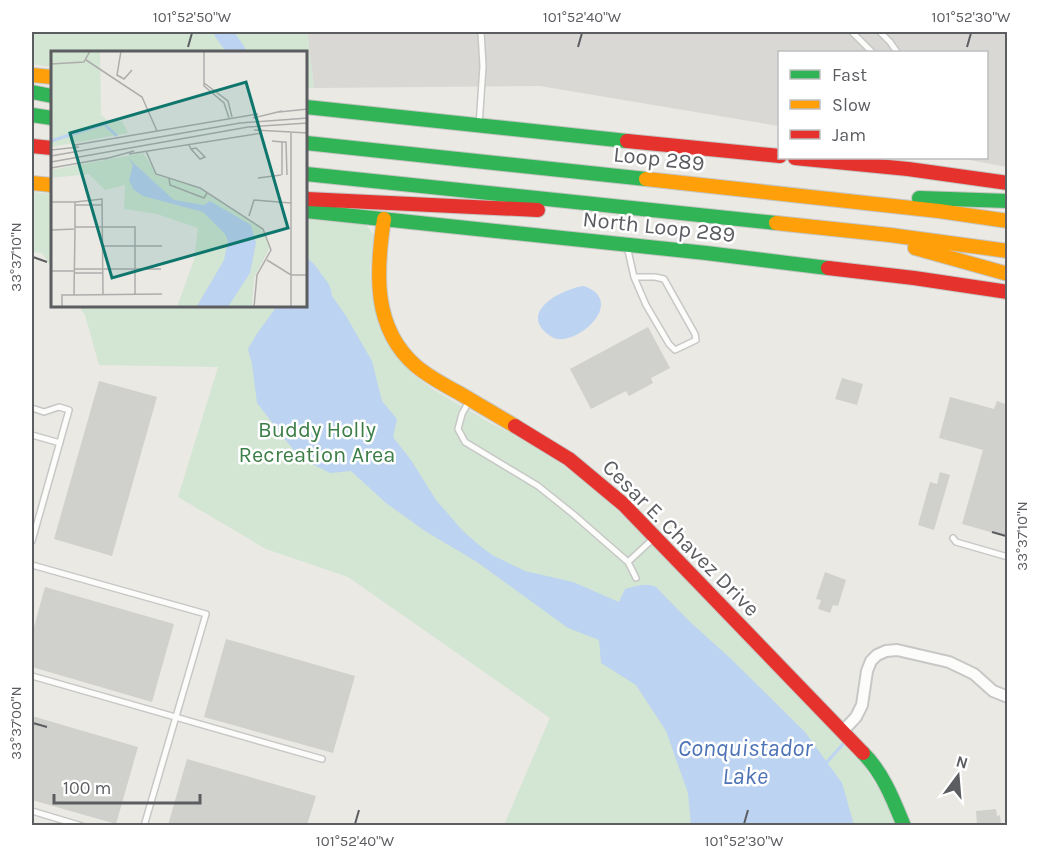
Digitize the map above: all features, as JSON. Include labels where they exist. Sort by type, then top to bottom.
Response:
[{"type":"main road","points":[[32,75],[51,77]]},
{"type":"main road","points":[[32,92],[51,96]]},
{"type":"main road","points":[[308,107],[778,156]]},
{"type":"main road","points":[[32,116],[51,118]]},
{"type":"main road","name":"Loop 289","points":[[308,143],[752,189],[1008,221]]},
{"type":"main road","points":[[32,146],[51,148]]},
{"type":"main road","points":[[818,159],[909,163],[1008,183]]},
{"type":"main road","points":[[308,174],[890,235],[1008,251]]},
{"type":"main road","points":[[32,183],[51,185]]},
{"type":"main road","points":[[752,189],[1008,201]]},
{"type":"main road","points":[[308,199],[506,208],[639,218],[673,213]]},
{"type":"main road","name":"North Loop 289","points":[[308,211],[706,253],[914,278],[1008,292]]},
{"type":"main road","name":"Cesar E. Chavez Drive","points":[[384,219],[378,279],[383,311],[389,328],[405,356],[432,378],[569,459],[623,504],[872,762],[890,792],[904,825]]},
{"type":"main road","points":[[829,229],[865,240],[926,250],[1008,274]]},
{"type":"street","points":[[843,731],[859,711],[871,662],[877,655],[886,651],[897,650],[949,662],[974,674],[993,690],[1008,698]]},
{"type":"lane","points":[[479,126],[483,66],[481,32]]},
{"type":"lane","points":[[852,32],[871,51]]},
{"type":"lane","points":[[880,32],[896,51]]},
{"type":"lane","points":[[626,244],[634,277],[646,305],[669,344],[675,350],[696,340],[695,334],[664,279],[655,276],[634,277]]},
{"type":"lane","points":[[469,400],[458,429],[465,442],[538,486],[628,562],[636,578]]},
{"type":"lane","points":[[32,408],[44,412],[59,407],[69,410],[32,541]]},
{"type":"lane","points":[[32,435],[60,443]]},
{"type":"lane","points":[[628,562],[655,537]]},
{"type":"lane","points":[[953,538],[957,542],[1008,557]]},
{"type":"lane","points":[[32,565],[206,614],[144,825]]},
{"type":"lane","points":[[32,676],[322,759]]},
{"type":"lane","points":[[32,811],[82,825]]},
{"type":"shaded area","points":[[307,32],[1007,32],[1007,167],[964,159],[988,159],[988,51],[778,51],[778,126],[540,86],[314,88]]},
{"type":"green space","points":[[32,32],[307,32],[314,88],[308,88],[308,51],[51,51],[51,67],[32,64]]},
{"type":"green space","points":[[32,192],[51,194],[51,266],[42,253],[32,252]]},
{"type":"green space","name":"Buddy Holly Recreation Area","points":[[308,219],[366,225],[374,235],[370,268],[372,297],[384,337],[412,374],[434,390],[557,461],[597,491],[654,545],[864,766],[887,802],[895,825],[504,825],[550,718],[348,577],[266,549],[178,497],[218,367],[99,365],[85,315],[80,308],[308,308]]},
{"type":"water","name":"Conquistador Lake","points":[[308,259],[328,283],[332,296],[372,361],[382,401],[397,419],[393,437],[411,460],[436,500],[463,531],[492,555],[525,571],[573,582],[619,602],[625,589],[645,585],[656,587],[805,732],[842,783],[854,825],[691,825],[688,793],[666,731],[636,685],[601,663],[599,640],[568,628],[477,562],[425,531],[386,503],[351,471],[330,473],[299,457],[257,403],[248,349],[276,308],[308,308]]},
{"type":"water","points":[[584,286],[596,293],[601,303],[599,313],[583,331],[572,337],[561,339],[552,337],[542,328],[538,320],[545,304],[564,292]]},
{"type":"building","points":[[648,327],[670,368],[651,378],[653,383],[629,396],[626,391],[591,409],[570,369]]},
{"type":"building","points":[[842,378],[863,384],[857,405],[835,399]]},
{"type":"building","points":[[99,381],[157,397],[112,556],[54,539]]},
{"type":"building","points":[[950,397],[994,409],[997,401],[1008,405],[1008,537],[962,524],[983,450],[939,438]]},
{"type":"building","points":[[940,472],[950,475],[934,530],[918,525],[930,482],[937,484]]},
{"type":"building","points":[[825,572],[846,580],[838,606],[833,605],[830,613],[818,609],[821,600],[816,599]]},
{"type":"building","points":[[45,587],[174,624],[152,702],[32,667],[32,634]]},
{"type":"building","points":[[226,639],[355,676],[333,753],[204,717]]},
{"type":"building","points":[[32,716],[138,747],[116,824],[32,800]]},
{"type":"building","points":[[187,759],[316,796],[307,825],[168,825]]},
{"type":"building","points":[[996,809],[997,816],[1000,815],[1001,825],[977,825],[976,811]]},
{"type":"waterway","points":[[223,32],[236,51]]},
{"type":"waterway","points":[[827,762],[843,744]]},
{"type":"traffic: fast","points":[[32,92],[51,96]]},
{"type":"traffic: fast","points":[[308,107],[627,141]]},
{"type":"traffic: fast","points":[[32,115],[51,118]]},
{"type":"traffic: fast","points":[[308,143],[646,179]]},
{"type":"traffic: fast","points":[[308,174],[776,223]]},
{"type":"traffic: fast","points":[[919,198],[1008,201]]},
{"type":"traffic: fast","points":[[308,211],[828,268]]},
{"type":"traffic: fast","points":[[863,753],[882,778],[904,826]]},
{"type":"traffic: slow","points":[[32,75],[51,77]]},
{"type":"traffic: slow","points":[[646,179],[939,211],[1008,221]]},
{"type":"traffic: slow","points":[[32,183],[51,185]]},
{"type":"traffic: slow","points":[[384,219],[379,259],[380,298],[391,334],[416,366],[515,426]]},
{"type":"traffic: slow","points":[[776,223],[1008,251]]},
{"type":"traffic: slow","points":[[915,248],[1008,274]]},
{"type":"traffic: jam","points":[[627,141],[778,156]]},
{"type":"traffic: jam","points":[[32,146],[51,148]]},
{"type":"traffic: jam","points":[[805,159],[908,169],[1008,183]]},
{"type":"traffic: jam","points":[[308,199],[538,210]]},
{"type":"traffic: jam","points":[[828,268],[1008,292]]},
{"type":"traffic: jam","points":[[515,426],[569,459],[623,504],[863,753]]}]
